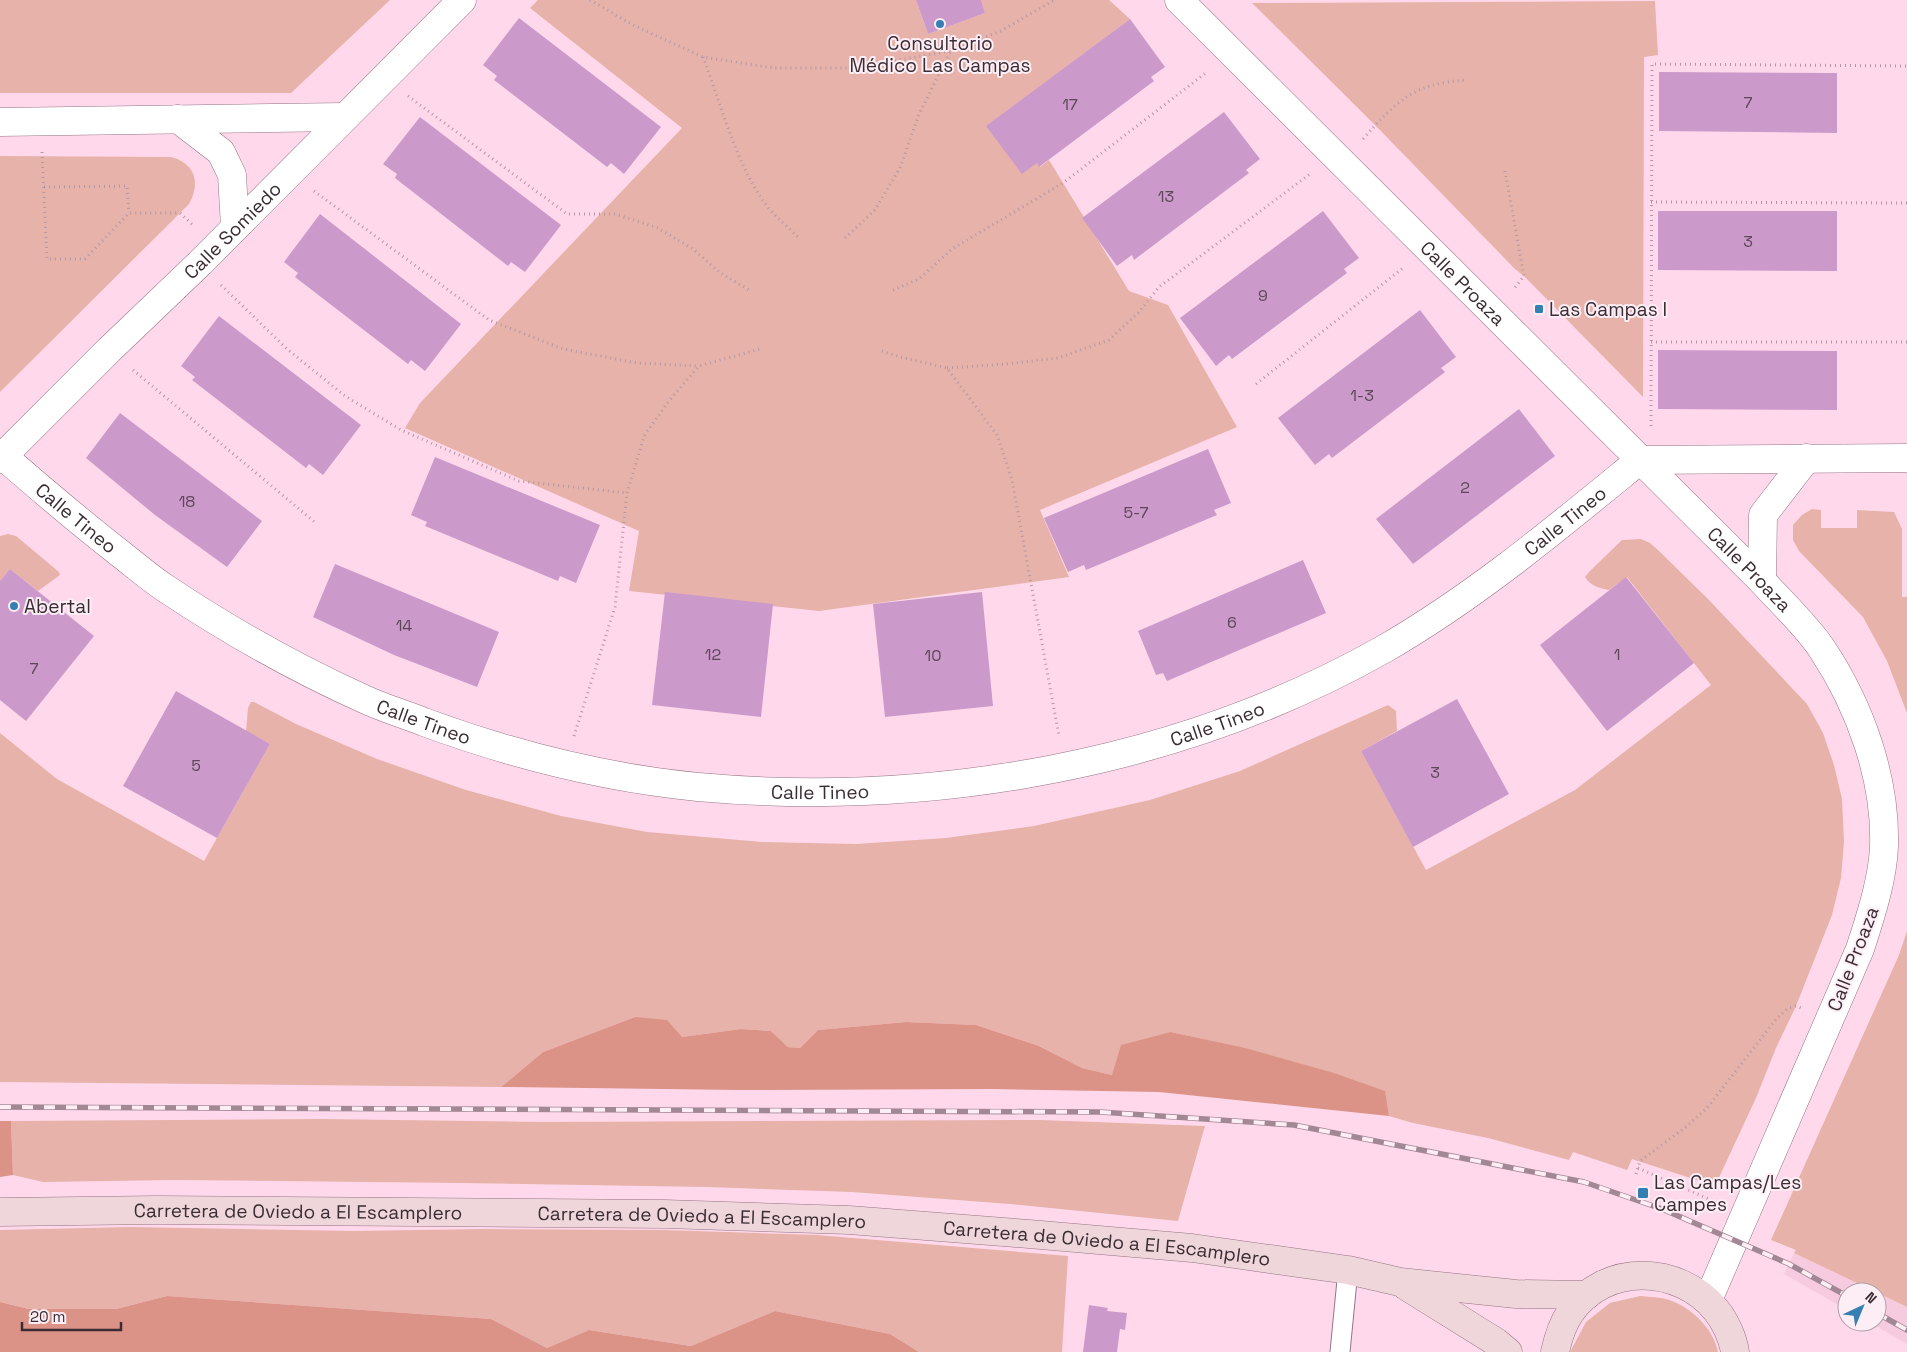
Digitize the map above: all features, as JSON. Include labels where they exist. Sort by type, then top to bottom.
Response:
[{"type":"main road","name":"Carretera de Oviedo a El Escamplero","points":[[0,1212],[156,1210],[665,1214],[849,1220],[1192,1248],[1348,1270],[1400,1282],[1516,1294],[1587,1295]]},
{"type":"main road","points":[[1555,1352],[1558,1335],[1570,1312],[1587,1295],[1608,1282],[1636,1275],[1662,1276],[1686,1284],[1708,1300],[1723,1318],[1735,1352]]},
{"type":"main road","name":"Carretera de Oviedo a El Escamplero","points":[[1400,1282],[1496,1342],[1508,1352]]},
{"type":"street","name":"Calle Proaza","points":[[1179,0],[1494,314],[1645,460],[1762,581],[1822,648],[1849,694],[1867,740],[1881,792],[1884,847],[1876,899],[1860,949],[1708,1300]]},
{"type":"street","name":"Calle Somiedo","points":[[1,457],[208,255],[457,2]]},
{"type":"street","points":[[0,122],[344,117]]},
{"type":"street","points":[[178,120],[221,152],[232,175],[235,227]]},
{"type":"street","name":"Calle Tineo","points":[[1,457],[81,523],[163,586],[262,648],[365,700],[465,737],[565,765],[631,778],[696,787],[828,792],[948,786],[1007,778],[1065,767],[1151,745],[1235,717],[1302,690],[1383,649],[1478,588],[1645,460]]},
{"type":"street","points":[[1762,581],[1763,514],[1807,458]]},
{"type":"street","points":[[1645,460],[1907,458]]},
{"type":"lane","points":[[1340,1352],[1348,1270]]},
{"type":"path","points":[[590,0],[633,25],[703,57],[773,68],[855,68],[950,51],[1001,31],[1054,0]]},
{"type":"path","points":[[845,238],[874,211],[900,168],[919,114],[950,51]]},
{"type":"path","points":[[893,290],[919,279],[952,250],[1063,183],[1232,52]]},
{"type":"path","points":[[703,57],[737,153],[764,203],[799,238]]},
{"type":"path","points":[[1645,460],[1651,342],[1652,64],[1907,66]]},
{"type":"path","points":[[384,78],[567,214],[615,214],[658,228],[693,250],[719,272],[750,290]]},
{"type":"path","points":[[882,351],[947,368],[1058,358],[1109,340],[1139,312],[1159,287],[1336,156],[1362,140],[1398,102],[1418,89],[1445,81],[1465,80]]},
{"type":"path","points":[[41,121],[47,259],[85,259],[129,213],[180,213],[208,255],[287,349],[345,396],[401,430],[519,481],[627,492]]},
{"type":"path","points":[[1494,314],[1524,276],[1505,171]]},
{"type":"path","points":[[290,173],[488,320],[564,349],[637,363],[699,366],[760,349]]},
{"type":"path","points":[[44,187],[127,186],[129,213]]},
{"type":"path","points":[[1652,202],[1907,203]]},
{"type":"path","points":[[1256,384],[1428,248]]},
{"type":"path","points":[[1651,342],[1907,342]]},
{"type":"path","points":[[109,350],[316,524]]},
{"type":"path","points":[[565,765],[615,607],[627,492],[644,436],[668,402],[699,366]]},
{"type":"path","points":[[947,368],[997,435],[1012,480],[1065,767]]},
{"type":"path","points":[[1636,1174],[1640,1161],[1686,1127],[1707,1108],[1777,1018],[1787,1009],[1796,1006],[1830,1020]]},
{"type":"path","points":[[1638,1168],[1714,1201]]},
{"type":"shaded area","points":[[0,0],[390,0],[291,93],[0,93]]},
{"type":"shaded area","points":[[538,0],[916,0],[928,34],[985,13],[981,0],[1109,0],[1130,19],[987,126],[1040,167],[1049,160],[1129,291],[1168,305],[1237,427],[1040,510],[1069,577],[819,611],[629,591],[639,531],[405,428],[420,403],[682,128],[530,8]]},
{"type":"shaded area","points":[[1655,1],[1658,55],[1644,57],[1643,397],[1252,3]]},
{"type":"shaded area","points":[[0,156],[171,157],[186,164],[190,169],[194,175],[195,189],[189,204],[0,392]]},
{"type":"shaded area","points":[[1812,509],[1821,510],[1821,528],[1857,528],[1857,510],[1894,512],[1902,529],[1902,597],[1907,597],[1907,713],[1887,661],[1863,617],[1799,551],[1793,540],[1793,525],[1802,515]]},
{"type":"shaded area","points":[[8,534],[16,536],[59,572],[60,575],[38,591],[10,569],[0,581],[0,536]]},
{"type":"shaded area","points":[[1641,539],[1650,543],[1659,551],[1709,600],[1807,704],[1823,733],[1834,765],[1842,799],[1844,842],[1841,878],[1832,915],[1796,1006],[1715,1186],[1632,1159],[1627,1170],[1573,1152],[1569,1160],[1488,1138],[1413,1123],[1389,1116],[1384,1091],[1332,1073],[1279,1058],[1171,1032],[1112,1075],[1082,1068],[1039,1046],[976,1025],[906,1022],[818,1030],[800,1048],[788,1047],[771,1031],[741,1029],[682,1037],[635,1017],[543,1052],[501,1087],[0,1082],[0,733],[57,779],[204,861],[270,744],[246,731],[248,708],[251,702],[377,759],[466,790],[561,816],[647,832],[762,842],[856,844],[946,838],[1034,826],[1150,800],[1240,771],[1388,705],[1396,711],[1397,731],[1361,751],[1426,870],[1575,790],[1711,685],[1627,577],[1609,590],[1592,585],[1585,577],[1622,540]]},
{"type":"shaded area","points":[[1907,931],[1907,1307],[1887,1297],[1887,1282],[1855,1282],[1794,1253],[1796,1250],[1771,1240],[1899,955]]},
{"type":"shaded area","points":[[635,1017],[667,1020],[682,1037],[741,1029],[771,1031],[788,1047],[800,1048],[818,1030],[906,1022],[976,1025],[1039,1046],[1082,1068],[1112,1075],[1121,1045],[1171,1032],[1245,1048],[1334,1073],[1385,1091],[1389,1116],[1159,1092],[993,1089],[740,1090],[501,1087],[543,1052]]},
{"type":"shaded area","points":[[320,1119],[543,1122],[1040,1120],[1205,1126],[1178,1221],[1010,1204],[852,1192],[707,1187],[461,1183],[175,1180],[43,1182],[13,1175],[11,1121]]},
{"type":"shaded area","points":[[0,1121],[11,1121],[13,1175],[0,1177]]},
{"type":"shaded area","points":[[130,1227],[354,1231],[484,1229],[664,1230],[817,1235],[1068,1256],[1062,1352],[919,1352],[890,1334],[775,1311],[691,1346],[589,1330],[547,1348],[491,1319],[167,1296],[116,1309],[29,1309],[0,1302],[0,1230]]},
{"type":"shaded area","points":[[1794,1253],[1854,1282],[1837,1282],[1837,1304],[1784,1274]]},
{"type":"shaded area","points":[[167,1296],[491,1319],[547,1348],[589,1330],[691,1346],[775,1311],[890,1334],[919,1352],[0,1352],[0,1302],[29,1309],[116,1309]]},
{"type":"shaded area","points":[[1640,1296],[1668,1300],[1687,1309],[1707,1328],[1716,1344],[1718,1352],[1570,1352],[1586,1322],[1610,1303]]},
{"type":"shaded area","points":[[1887,1298],[1907,1307],[1907,1344],[1886,1332]]},
{"type":"building","name":"Consultorio Médico Las Campas","points":[[916,0],[981,0],[985,13],[928,34]]},
{"type":"building","points":[[519,18],[661,127],[624,174],[611,163],[607,167],[494,80],[497,76],[483,65]]},
{"type":"building","points":[[1130,19],[1165,67],[1151,77],[1154,81],[1039,167],[1037,163],[1022,174],[986,126]]},
{"type":"building","points":[[1659,72],[1837,73],[1837,133],[1659,131]]},
{"type":"building","points":[[1224,112],[1260,159],[1246,170],[1249,173],[1134,260],[1132,255],[1117,266],[1082,218]]},
{"type":"building","points":[[420,117],[561,225],[525,272],[511,262],[508,266],[395,178],[397,174],[383,164]]},
{"type":"building","points":[[1323,211],[1359,258],[1344,269],[1347,273],[1232,359],[1229,355],[1216,366],[1180,318]]},
{"type":"building","points":[[1658,211],[1837,211],[1837,271],[1658,270]]},
{"type":"building","points":[[320,214],[461,324],[425,371],[411,360],[408,364],[295,277],[298,273],[284,262]]},
{"type":"building","points":[[1420,310],[1456,357],[1441,368],[1445,372],[1332,458],[1329,454],[1315,465],[1278,418]]},
{"type":"building","points":[[219,316],[361,425],[323,475],[309,464],[306,468],[192,380],[195,377],[181,366]]},
{"type":"building","points":[[1658,350],[1837,351],[1837,410],[1658,409]]},
{"type":"building","points":[[1519,409],[1555,456],[1413,564],[1376,519]]},
{"type":"building","points":[[120,413],[262,521],[227,567],[155,515],[86,458]]},
{"type":"building","points":[[1208,449],[1231,503],[1214,510],[1217,515],[1086,570],[1084,565],[1068,572],[1044,518]]},
{"type":"building","points":[[435,457],[600,525],[576,583],[560,576],[558,581],[425,526],[427,522],[411,515]]},
{"type":"building","points":[[1303,560],[1326,613],[1167,681],[1163,673],[1156,675],[1138,631]]},
{"type":"building","points":[[335,564],[499,632],[477,687],[394,655],[313,617]]},
{"type":"building","points":[[10,569],[94,636],[26,721],[0,700],[0,581]]},
{"type":"building","points":[[1626,577],[1694,663],[1607,731],[1540,645]]},
{"type":"building","points":[[665,592],[773,604],[761,717],[652,705]]},
{"type":"building","points":[[982,592],[993,706],[885,717],[873,604]]},
{"type":"building","points":[[176,691],[270,744],[217,838],[123,786]]},
{"type":"building","points":[[1457,699],[1509,794],[1413,847],[1361,751]]},
{"type":"building","points":[[1089,1305],[1108,1308],[1107,1311],[1127,1313],[1125,1330],[1120,1329],[1117,1352],[1083,1352]]},
{"type":"railway","points":[[0,1107],[1100,1112],[1294,1125],[1584,1182],[1662,1209],[1789,1264],[1837,1290]]},
{"type":"railway","points":[[1887,1319],[1907,1330]]},
{"type":"place","name":"Consultorio Médico Las Campas","points":[[940,24]]},
{"type":"place","name":"Las Campas I","points":[[1539,309]]},
{"type":"place","name":"Abertal","points":[[14,606]]},
{"type":"place","name":"Las Campas/Les Campes","points":[[1643,1193]]}]
